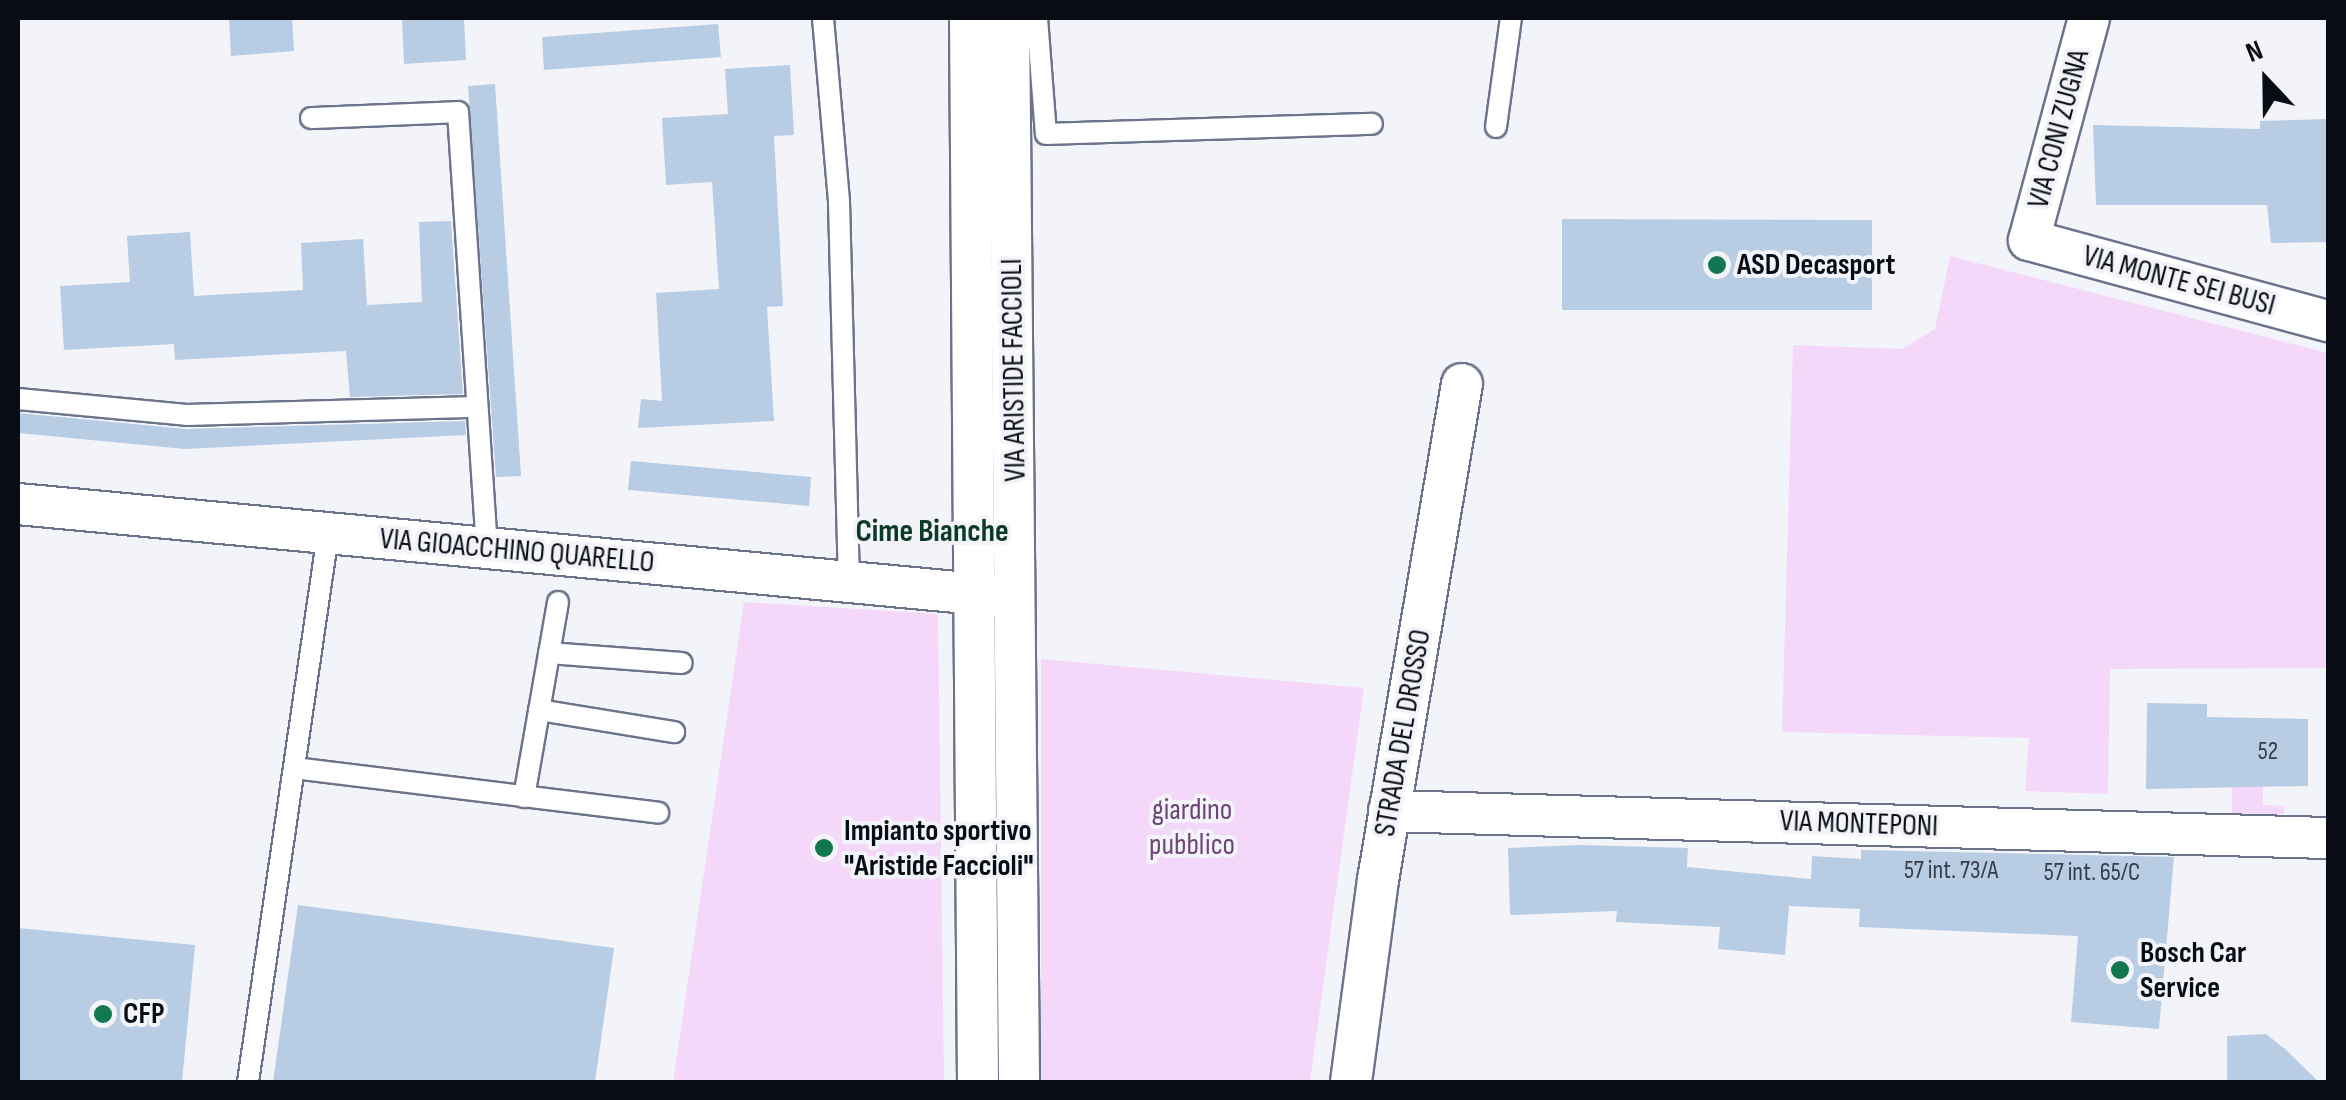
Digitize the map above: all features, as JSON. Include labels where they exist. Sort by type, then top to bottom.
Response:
[{"type":"street","name":"VIA ARISTIDE FACCIOLI","points":[[970,18],[978,1082]]},
{"type":"street","name":"VIA ARISTIDE FACCIOLI","points":[[1009,18],[1019,1082]]},
{"type":"street","name":"VIA CONI ZUGNA","points":[[2029,240],[2088,18]]},
{"type":"street","name":"VIA MONTE SEI BUSI","points":[[2029,240],[2328,321]]},
{"type":"street","name":"STRADA DEL DROSSO","points":[[1351,1082],[1390,811],[1462,384]]},
{"type":"street","name":"VIA GIOACCHINO QUARELLO","points":[[18,504],[1016,596]]},
{"type":"street","name":"VIA MONTEPONI","points":[[1390,811],[2328,838]]},
{"type":"lane","points":[[823,18],[839,202],[850,583]]},
{"type":"lane","points":[[1038,18],[1046,134],[1372,124]]},
{"type":"lane","points":[[1496,126],[1511,18]]},
{"type":"lane","points":[[311,118],[458,112],[486,548]]},
{"type":"lane","points":[[18,399],[186,415],[477,407]]},
{"type":"lane","points":[[248,1082],[328,534]]},
{"type":"lane","points":[[524,797],[558,602]]},
{"type":"lane","points":[[549,653],[682,663]]},
{"type":"lane","points":[[539,710],[674,732]]},
{"type":"lane","points":[[294,768],[658,813]]},
{"type":"green space","points":[[1950,256],[2328,353],[2328,668],[2110,669],[2108,794],[2025,791],[2029,738],[1782,732],[1793,345],[1902,349],[1935,329]]},
{"type":"green space","name":"Impianto sportivo \"Aristide Faccioli\"","points":[[744,602],[938,614],[944,1082],[673,1082]]},
{"type":"green space","name":"giardino pubblico","points":[[1041,659],[1364,688],[1310,1082],[1041,1082]]},
{"type":"green space","points":[[2232,785],[2263,786],[2263,805],[2284,806],[2284,814],[2232,813]]},
{"type":"building","points":[[229,18],[292,18],[294,51],[231,56]]},
{"type":"building","points":[[402,18],[464,18],[466,60],[404,64]]},
{"type":"building","points":[[718,24],[721,57],[544,70],[542,37]]},
{"type":"building","points":[[790,65],[794,135],[774,136],[783,306],[767,307],[774,421],[638,428],[641,399],[662,401],[656,293],[719,289],[712,182],[666,185],[662,118],[728,114],[725,69]]},
{"type":"building","points":[[495,84],[521,476],[496,477],[468,86]]},
{"type":"building","points":[[2328,119],[2328,242],[2271,243],[2267,205],[2096,205],[2093,125],[2260,129],[2260,121]]},
{"type":"building","name":"ASD Decasport","points":[[1562,219],[1872,220],[1872,310],[1562,310]]},
{"type":"building","points":[[451,221],[463,394],[350,397],[346,351],[175,360],[174,344],[64,350],[60,286],[130,282],[127,236],[190,232],[194,296],[303,290],[301,243],[363,239],[367,305],[422,302],[419,222]]},
{"type":"building","points":[[18,413],[186,429],[465,421],[466,435],[185,449],[18,433]]},
{"type":"building","points":[[631,461],[811,477],[809,506],[628,490]]},
{"type":"building","points":[[2147,703],[2207,704],[2207,717],[2308,719],[2308,786],[2146,789]]},
{"type":"building","points":[[1508,848],[1688,848],[1687,867],[1811,879],[1812,856],[1861,859],[1861,850],[2174,857],[2159,1029],[2071,1022],[2078,936],[1859,927],[1860,909],[1789,906],[1785,955],[1718,949],[1720,927],[1616,922],[1617,911],[1510,915]]},
{"type":"building","points":[[298,905],[614,948],[595,1082],[273,1082]]},
{"type":"building","name":"CFP","points":[[18,928],[195,945],[182,1082],[18,1082]]},
{"type":"building","points":[[2266,1034],[2319,1082],[2227,1082],[2227,1036]]},
{"type":"place","name":"ASD Decasport","points":[[1717,265]]},
{"type":"place","name":"Impianto sportivo \"Aristide Faccioli\"","points":[[824,848]]},
{"type":"place","name":"Bosch Car Service","points":[[2120,970]]},
{"type":"place","name":"CFP","points":[[103,1014]]},
{"type":"district","name":"Cime Bianche","points":[[932,532]]}]
